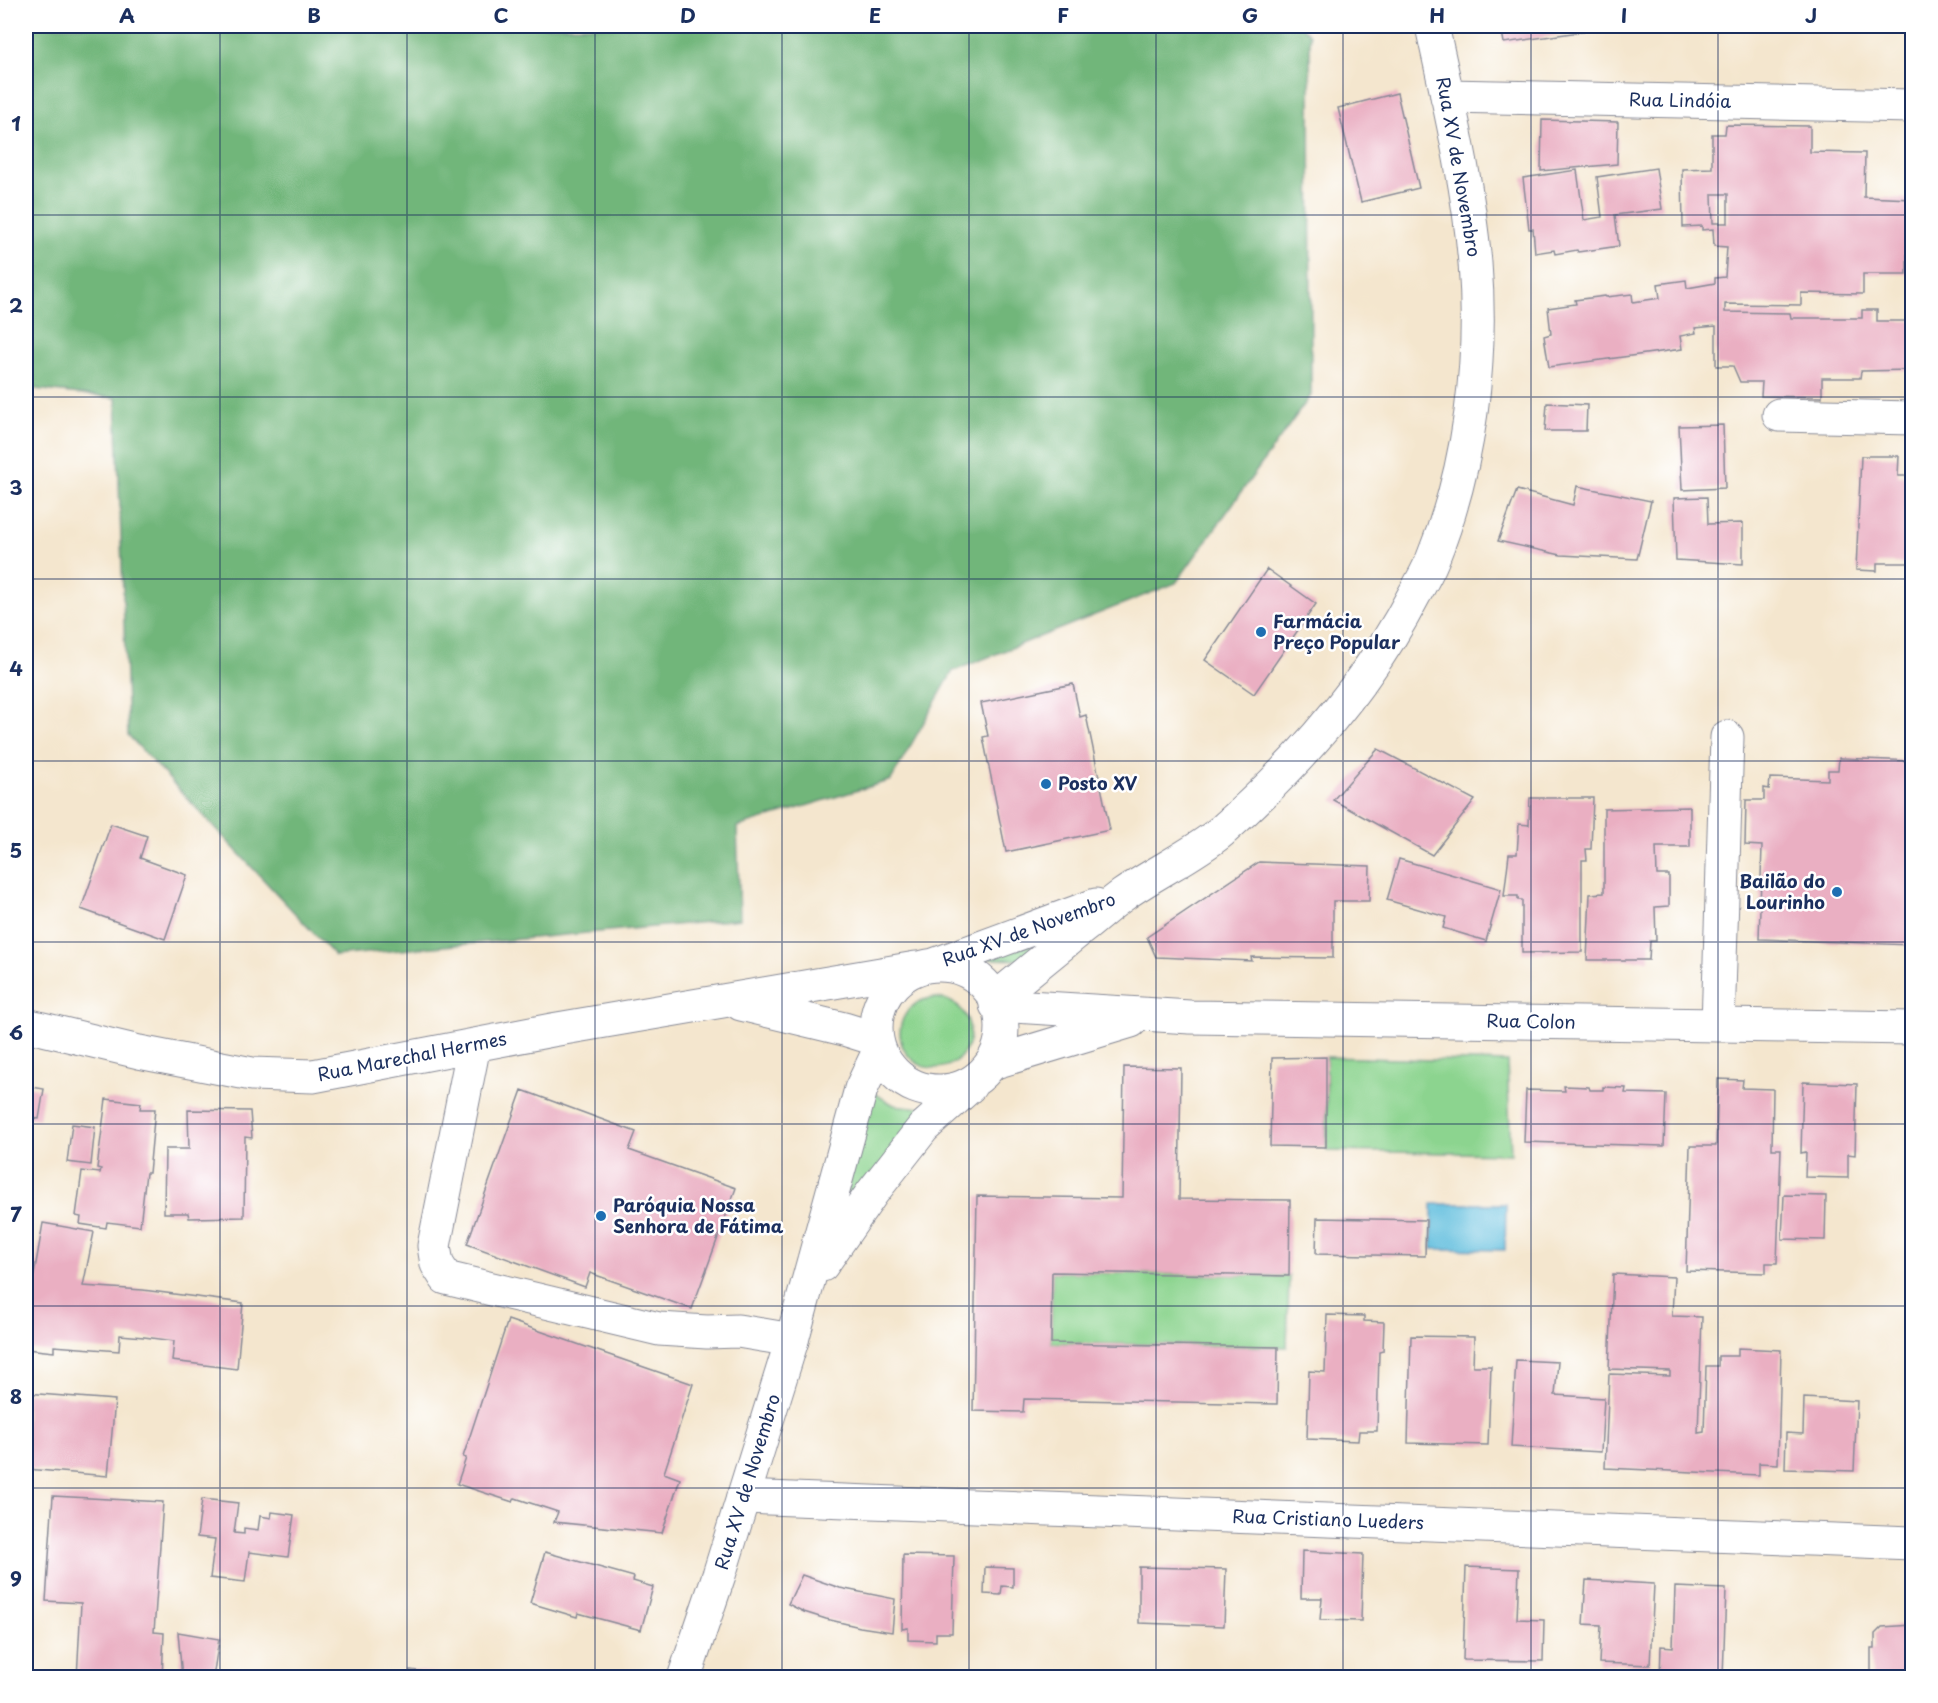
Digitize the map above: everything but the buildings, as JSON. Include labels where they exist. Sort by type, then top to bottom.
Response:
[{"type":"street","name":"Rua XV de Novembro","points":[[996,1002],[1124,895],[1218,834],[1263,794],[1309,747],[1356,690],[1399,625],[1432,560],[1453,503],[1464,453],[1473,394],[1477,326],[1475,263],[1466,190],[1432,26]]},
{"type":"street","name":"Rua Lindóia","points":[[1447,96],[1912,106]]},
{"type":"street","points":[[1779,415],[1912,418]]},
{"type":"street","points":[[1718,1025],[1727,736]]},
{"type":"street","name":"Rua XV de Novembro","points":[[925,966],[1124,895]]},
{"type":"street","points":[[925,966],[955,966],[973,975],[988,988],[996,1002],[1002,1026],[1000,1045],[986,1070],[960,1088],[940,1092],[919,1089],[901,1079],[887,1064],[877,1045],[875,1027],[878,1008],[887,991],[900,977],[925,966]]},
{"type":"street","name":"Rua Marechal Hermes","points":[[26,1025],[139,1052],[252,1074],[313,1076],[474,1045],[925,966]]},
{"type":"street","name":"Rua Marechal Hermes","points":[[728,1001],[844,1029],[877,1045]]},
{"type":"street","name":"Rua Colon","points":[[996,1002],[1150,1015],[1912,1028]]},
{"type":"street","name":"Rua Colon","points":[[986,1070],[1150,1015]]},
{"type":"street","points":[[474,1045],[434,1246],[437,1264],[446,1278],[659,1329],[738,1331],[792,1340]]},
{"type":"street","name":"Rua XV de Novembro","points":[[684,1677],[792,1340],[861,1089],[877,1045]]},
{"type":"street","name":"Rua XV de Novembro","points":[[807,1286],[872,1193],[923,1128],[986,1070]]},
{"type":"street","name":"Rua Cristiano Lueders","points":[[743,1497],[1912,1543]]},
{"type":"green space","points":[[26,26],[1301,26],[1310,35],[1311,395],[1176,583],[953,671],[891,780],[737,827],[740,919],[335,956],[128,735],[116,398],[26,388]]},
{"type":"green space","points":[[1048,939],[1032,960],[986,959]]},
{"type":"green space","points":[[935,998],[954,1004],[964,1014],[970,1033],[964,1052],[954,1062],[935,1068],[916,1062],[906,1052],[900,1033],[906,1014],[916,1004]]},
{"type":"green space","points":[[1326,1057],[1507,1062],[1511,1154],[1327,1151]]},
{"type":"green space","points":[[870,1091],[894,1105],[930,1109],[841,1218]]},
{"type":"green space","points":[[1052,1272],[1289,1276],[1287,1347],[1051,1343]]},
{"type":"water","points":[[1432,1204],[1506,1204],[1505,1250],[1432,1249]]},
{"type":"place","name":"Farmácia Preço Popular","points":[[1261,632]]},
{"type":"place","name":"Posto XV","points":[[1046,784]]},
{"type":"place","name":"Bailão do Lourinho","points":[[1837,892]]},
{"type":"place","name":"Paróquia Nossa Senhora de Fátima","points":[[601,1216]]}]
